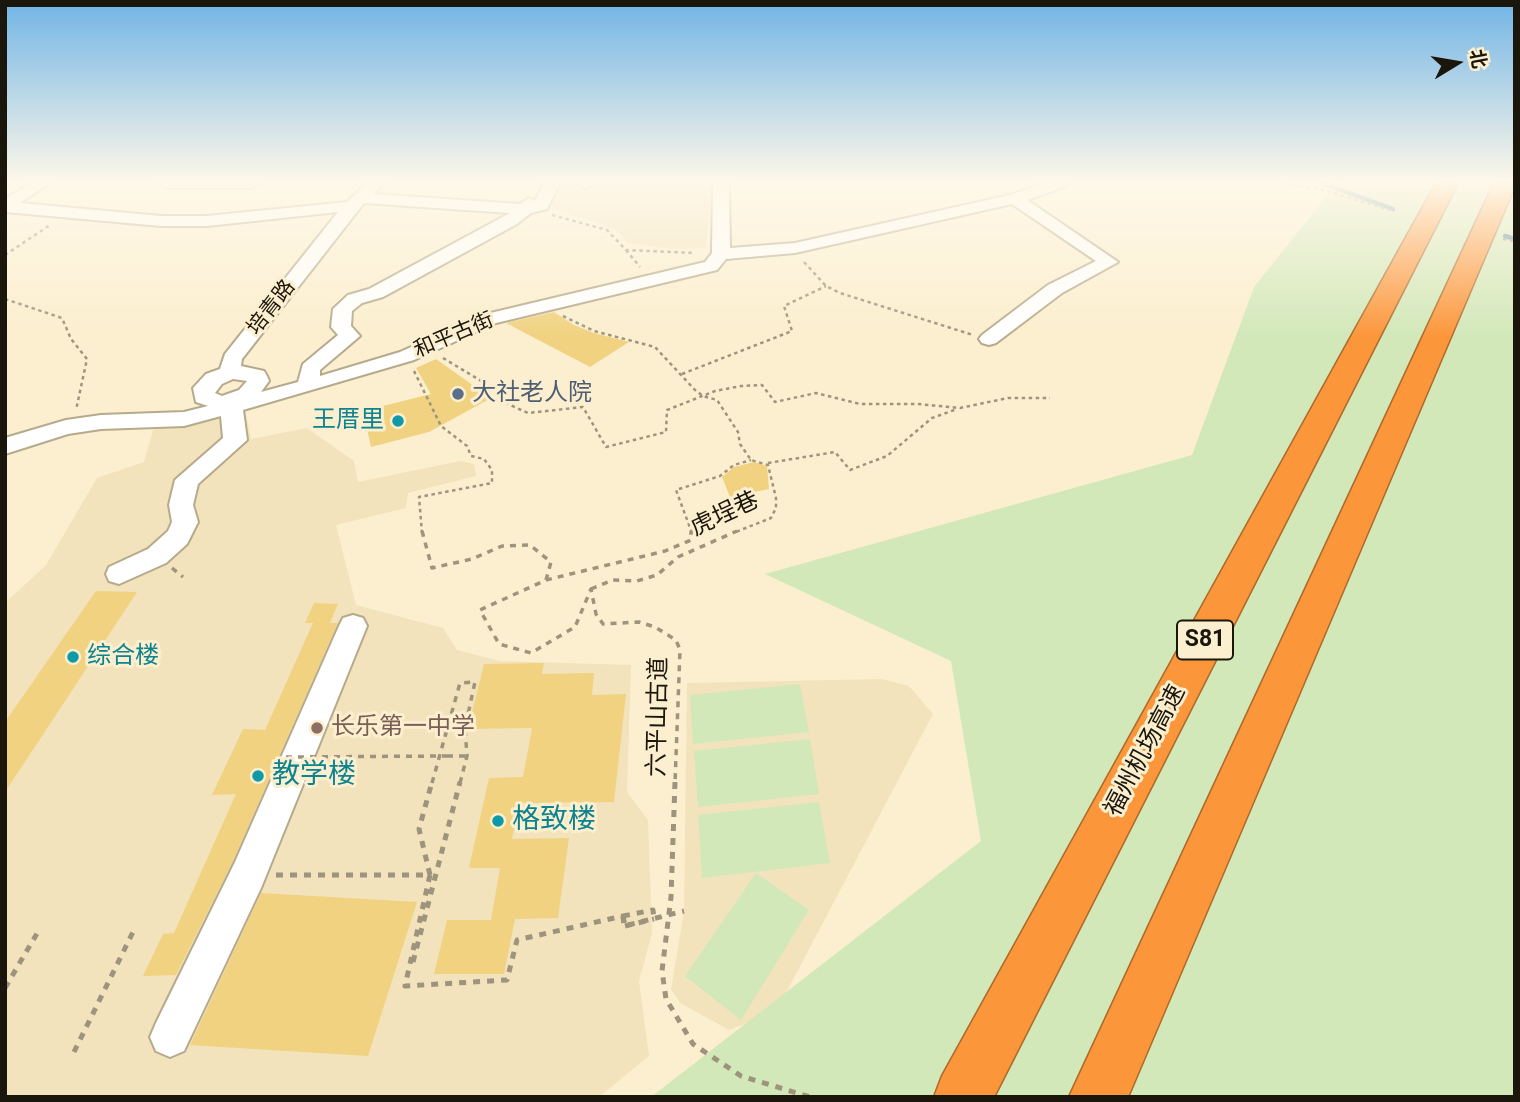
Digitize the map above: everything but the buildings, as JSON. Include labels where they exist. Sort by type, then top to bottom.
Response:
[{"type":"highway","name":"福州机场高速","points":[[963,1097],[1420,234]]},
{"type":"highway","points":[[1098,1097],[1482,234]]},
{"type":"street","name":"培青路","points":[[230,373],[232,358],[330,234]]},
{"type":"street","points":[[308,387],[310,368],[350,336],[341,327],[343,309],[355,299],[376,293],[485,234]]},
{"type":"street","points":[[721,234],[721,254],[795,248],[857,234]]},
{"type":"street","points":[[989,339],[1055,289],[1110,262],[1068,234]]},
{"type":"street","name":"和平古街","points":[[5,446],[72,426],[101,422],[184,419],[231,403],[308,387],[416,352],[489,319],[649,278],[711,266],[721,254]]},
{"type":"street","points":[[246,372],[256,376],[258,380],[253,390],[231,403],[208,400],[203,393],[214,379],[230,373],[246,372]]},
{"type":"street","points":[[119,574],[158,556],[178,537],[185,522],[181,505],[187,480],[235,440],[231,403]]},
{"type":"street","points":[[170,1038],[248,875],[352,626]]},
{"type":"path","points":[[5,255],[37,234]]},
{"type":"path","points":[[611,234],[649,278]]},
{"type":"path","points":[[1498,237],[1515,242]]},
{"type":"path","points":[[795,248],[826,286],[989,339]]},
{"type":"path","points":[[626,250],[721,254]]},
{"type":"path","points":[[681,374],[792,331],[784,306],[826,286]]},
{"type":"path","points":[[5,299],[62,318],[71,339],[88,359],[72,426]]},
{"type":"path","name":"虎埕巷","points":[[549,302],[567,319],[586,328],[655,347],[703,396],[717,400],[751,460],[766,463],[772,476],[776,498],[776,508],[771,518],[698,547],[678,557],[657,575],[638,581],[613,580],[591,589]]},
{"type":"path","points":[[416,352],[488,385],[510,405],[528,413],[583,407],[606,447],[666,432],[667,410],[728,388],[762,385],[775,402],[816,393],[860,404],[960,408]]},
{"type":"path","points":[[416,352],[441,426],[467,446],[471,456],[484,459],[492,470],[492,483],[419,497],[421,528],[432,568],[472,559],[502,546],[530,545],[551,562],[546,580]]},
{"type":"path","points":[[766,463],[835,452],[850,470],[887,456],[932,418],[960,408],[1007,398],[1051,398]]},
{"type":"path","points":[[591,589],[575,627],[531,653],[499,644],[480,610],[546,580],[664,551],[691,540],[692,533],[676,490],[720,476],[734,465],[751,460]]},
{"type":"path","name":"六平山古道","points":[[591,589],[596,614],[603,624],[639,622],[655,627],[676,640],[680,650],[671,897],[662,971],[666,999],[693,1044],[741,1076],[810,1097]]},
{"type":"path","points":[[413,962],[467,756],[465,728],[475,682],[460,683],[419,829],[430,875],[405,986],[507,980],[517,940],[653,909]]},
{"type":"path","points":[[286,757],[467,756]]},
{"type":"path","points":[[297,875],[430,875]]},
{"type":"path","points":[[653,909],[623,916],[624,926],[684,911]]},
{"type":"path","points":[[653,909],[654,919]]},
{"type":"path","points":[[623,916],[625,926],[654,919]]},
{"type":"path","points":[[623,916],[624,926],[654,919]]},
{"type":"path","points":[[5,988],[39,930]]},
{"type":"path","points":[[74,1052],[133,932]]},
{"type":"shaded area","points":[[621,234],[707,234],[706,248],[671,249],[627,243]]},
{"type":"shaded area","name":"长乐第一中学","points":[[245,409],[251,439],[307,428],[354,461],[358,482],[460,461],[474,464],[476,476],[408,493],[406,508],[336,525],[356,605],[443,628],[457,650],[500,661],[631,665],[627,792],[648,820],[652,933],[639,981],[649,1056],[599,1097],[5,1097],[5,603],[46,565],[97,478],[144,462],[153,430]]},
{"type":"shaded area","points":[[882,679],[909,686],[933,714],[776,1012],[729,1030],[680,1003],[671,989],[684,911],[687,683]]},
{"type":"green space","points":[[1296,234],[1515,234],[1515,1097],[651,1097],[981,841],[951,661],[765,574],[1192,455],[1254,287]]},
{"type":"green space","points":[[800,684],[809,732],[693,744],[690,695]]},
{"type":"green space","points":[[810,739],[819,794],[698,807],[694,751]]},
{"type":"green space","points":[[819,802],[830,863],[702,878],[698,815]]},
{"type":"green space","points":[[756,873],[809,910],[741,1020],[685,976]]},
{"type":"waterway","points":[[1505,236],[1515,239]]},
{"type":"place","name":"大社老人院","points":[[458,394]]},
{"type":"place","name":"王厝里","points":[[398,421]]},
{"type":"place","name":"综合楼","points":[[73,657]]},
{"type":"place","name":"长乐第一中学","points":[[317,728]]},
{"type":"place","name":"教学楼","points":[[258,776]]},
{"type":"place","name":"格致楼","points":[[498,821]]}]
